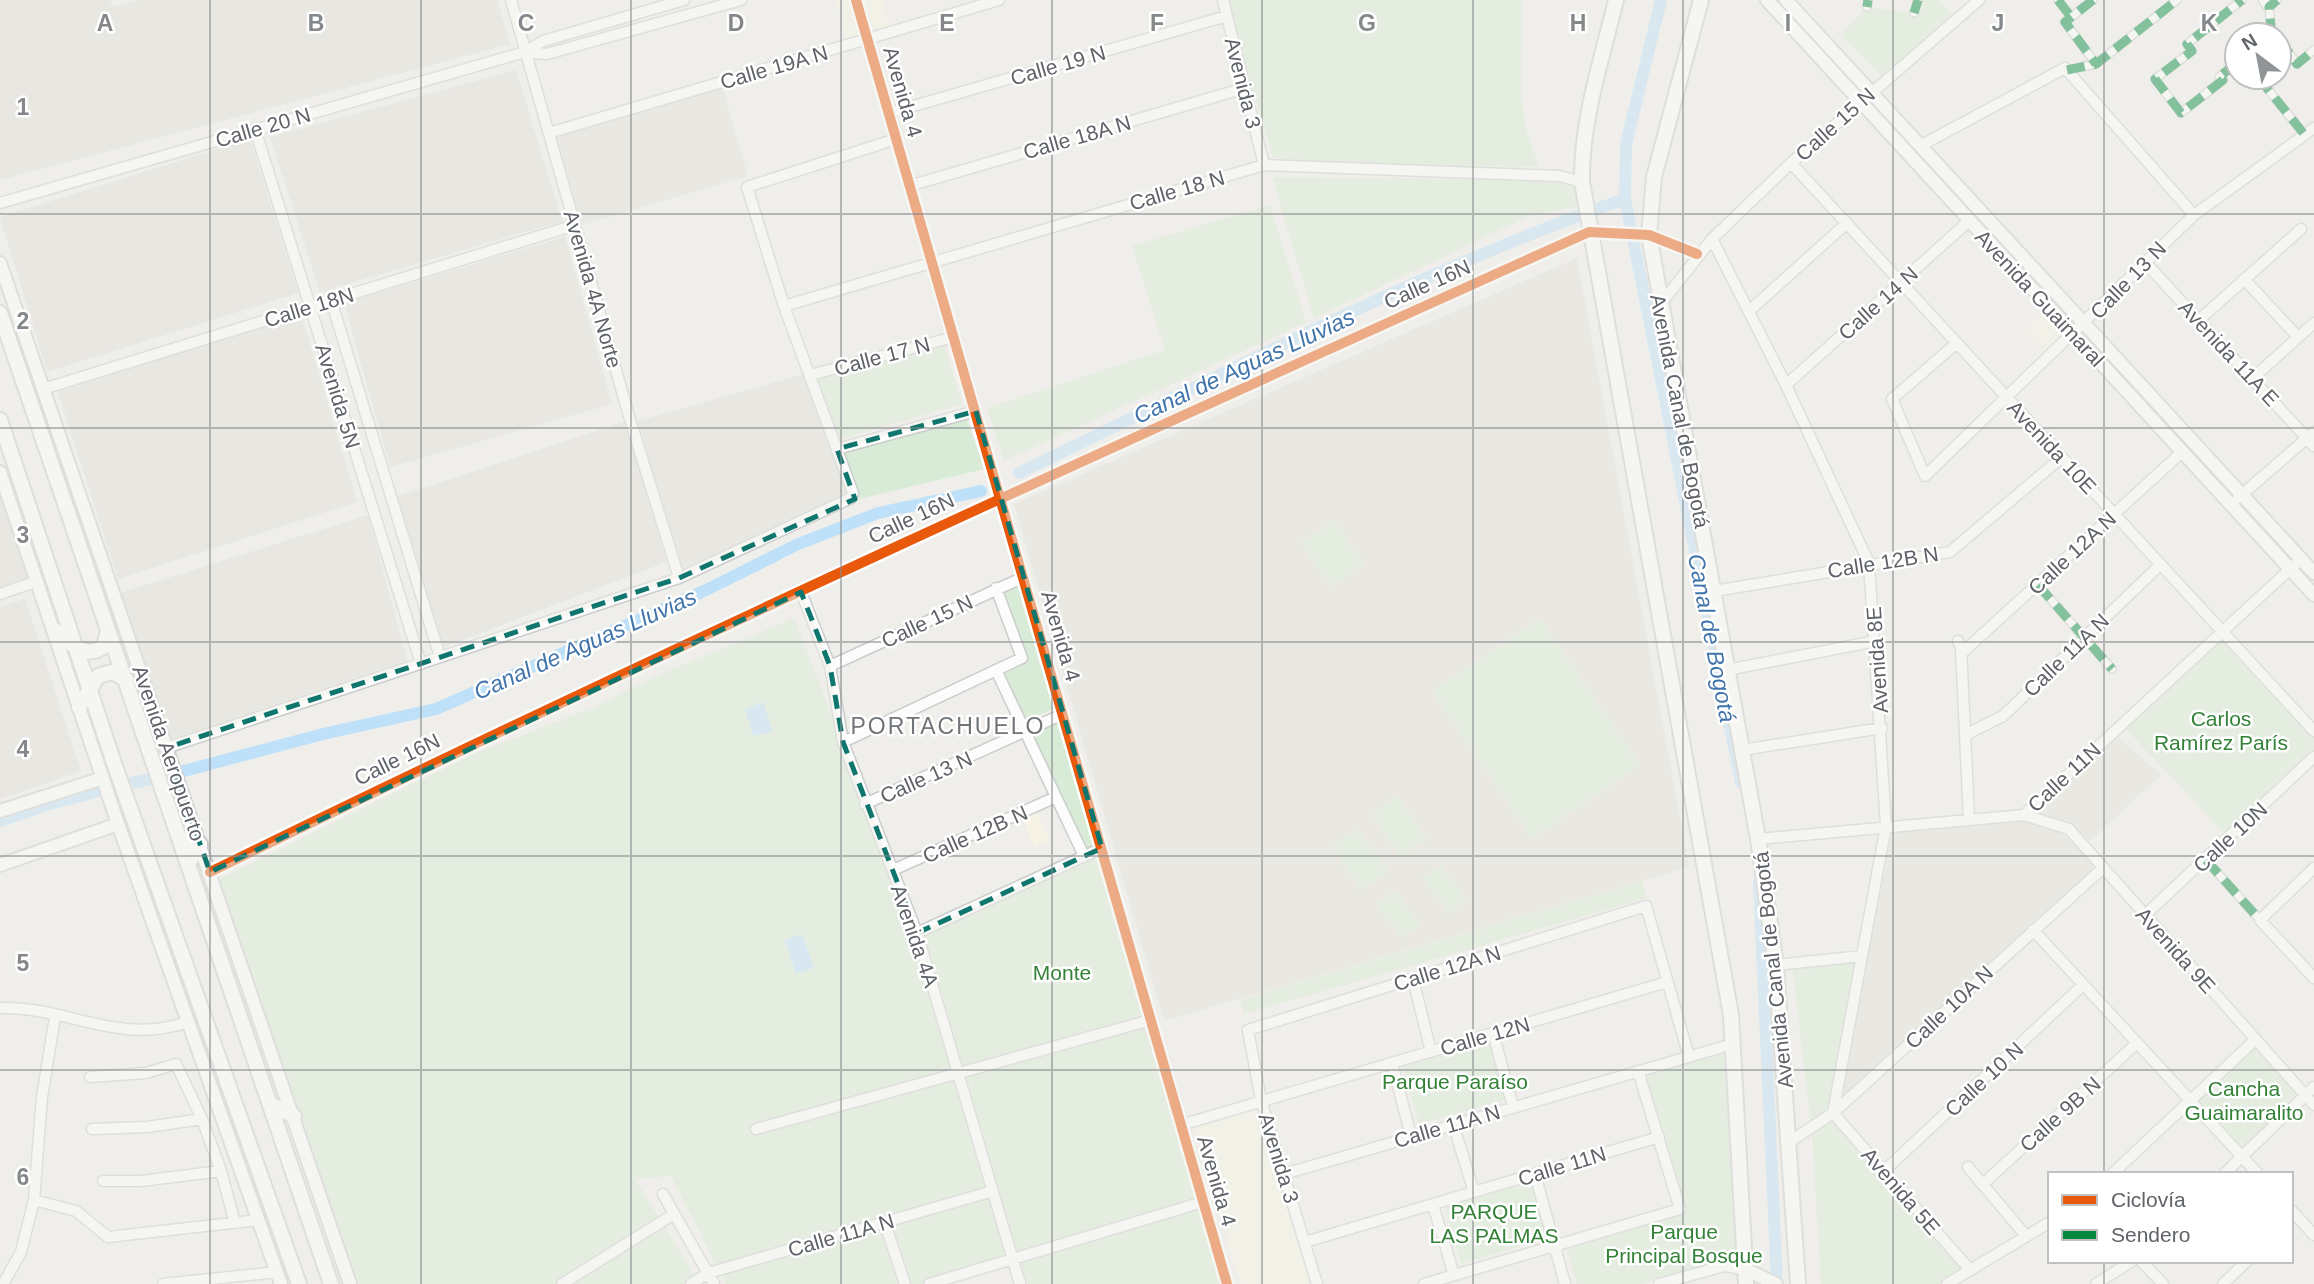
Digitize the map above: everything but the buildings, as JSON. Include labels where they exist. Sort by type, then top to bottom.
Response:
[{"type":"main road","points":[[1616,0],[1588,117],[1581,158],[1583,188],[1731,1015],[1751,1279]]},
{"type":"main road","name":"Avenida Canal de Bogotá","points":[[1701,0],[1654,177],[1644,234],[1714,591],[1758,839],[1776,965],[1791,1141],[1798,1284]]},
{"type":"main road","name":"Avenida Aeropuerto","points":[[0,313],[331,1284]]},
{"type":"main road","points":[[0,420],[130,810],[299,1284]]},
{"type":"main road","points":[[54,630],[82,651],[98,651],[108,639],[108,631]]},
{"type":"main road","points":[[79,707],[90,687],[105,673],[120,674],[126,679]]},
{"type":"main road","points":[[179,838],[200,844],[188,863]]},
{"type":"main road","points":[[272,1105],[294,1116]]},
{"type":"street","name":"Avenida 4A Norte","points":[[511,0],[679,578]]},
{"type":"street","name":"Calle 20 N","points":[[0,202],[525,52],[543,41],[684,0]]},
{"type":"street","name":"Calle 20 N","points":[[525,52],[547,54],[741,0]]},
{"type":"street","name":"Avenida 4","points":[[856,0],[1227,1284]]},
{"type":"street","name":"Calle 19A N","points":[[549,133],[999,0]]},
{"type":"street","name":"Avenida 3","points":[[1223,0],[1264,165]]},
{"type":"street","name":"Avenida Guaimaral","points":[[1767,0],[2314,595]]},
{"type":"street","name":"Avenida Guaimaral","points":[[1786,0],[2314,573]]},
{"type":"street","points":[[1914,13],[1918,0]]},
{"type":"street","name":"Calle 15 N","points":[[1660,305],[1697,254],[1791,163],[1979,0]]},
{"type":"street","points":[[2058,0],[2071,17]]},
{"type":"street","points":[[2093,0],[2065,22],[2096,64]]},
{"type":"street","points":[[1920,146],[2066,69],[2096,64],[2177,0]]},
{"type":"street","points":[[2223,80],[2181,113],[2155,79],[2192,51],[2187,44],[2242,0]]},
{"type":"street","points":[[2270,2],[2271,21]]},
{"type":"street","name":"Calle 19 N","points":[[888,113],[1227,16]]},
{"type":"street","points":[[2293,58],[2297,64],[2314,50]]},
{"type":"street","points":[[2066,69],[2194,215]]},
{"type":"street","name":"Calle 18A N","points":[[909,186],[1245,88]]},
{"type":"street","points":[[2269,91],[2304,134]]},
{"type":"street","name":"Calle 13 N","points":[[1957,343],[1892,399],[1925,476],[2074,335],[2144,261],[2194,215],[2314,128]]},
{"type":"street","name":"Avenida 5N","points":[[255,129],[421,664]]},
{"type":"street","name":"Avenida 4","points":[[679,578],[846,503],[853,493],[784,306],[747,187],[896,139]]},
{"type":"street","name":"Avenida 10E","points":[[1791,163],[2314,731]]},
{"type":"street","name":"Calle 18 N","points":[[784,306],[931,260],[1264,165],[1559,176],[1583,188]]},
{"type":"street","name":"Calle 14 N","points":[[1786,385],[1969,221]]},
{"type":"street","points":[[1749,311],[1847,223]]},
{"type":"street","name":"Calle 18N","points":[[43,389],[575,225]]},
{"type":"street","name":"Calle 16N","points":[[210,872],[412,773],[1001,497],[1592,228],[1644,234]]},
{"type":"street","points":[[2199,320],[2301,229]]},
{"type":"street","points":[[1644,234],[1697,254]]},
{"type":"street","name":"Avenida 8E","points":[[1712,239],[1786,385],[1870,563],[1886,826],[1833,1113]]},
{"type":"street","name":"Avenida 11A E","points":[[2144,261],[2312,439]]},
{"type":"street","name":"Avenida Aeropuerto","points":[[0,263],[350,1284]]},
{"type":"street","points":[[2244,279],[2298,337]]},
{"type":"street","name":"Avenida 5N","points":[[331,300],[440,657]]},
{"type":"street","points":[[2253,378],[2314,323]]},
{"type":"street","name":"Calle 17 N","points":[[810,376],[954,337]]},
{"type":"street","points":[[837,449],[976,411]]},
{"type":"street","points":[[2231,505],[2312,439]]},
{"type":"street","name":"Calle 12A N","points":[[1961,654],[2182,452]]},
{"type":"street","name":"Calle 12B N","points":[[1714,591],[1870,563],[1950,552],[2062,457]]},
{"type":"street","points":[[0,472],[118,824],[279,1278],[163,1284]]},
{"type":"street","name":"Calle 11N","points":[[1758,839],[2024,815],[2221,630],[2301,559]]},
{"type":"street","name":"Calle 11A N","points":[[1965,735],[2003,716],[2160,565]]},
{"type":"street","name":"Calle 15 N","points":[[830,666],[1024,577]]},
{"type":"street","points":[[166,748],[679,578]]},
{"type":"street","points":[[0,594],[38,581]]},
{"type":"street","points":[[2038,585],[2112,669]]},
{"type":"street","points":[[843,742],[1022,658],[996,588]]},
{"type":"street","name":"Avenida 4A","points":[[801,592],[830,666],[843,742],[864,804],[918,933],[1020,1284]]},
{"type":"street","points":[[1727,670],[1876,641]]},
{"type":"street","points":[[1958,641],[1961,654],[1969,819]]},
{"type":"street","points":[[996,670],[1084,856]]},
{"type":"street","name":"Calle 13 N","points":[[864,804],[1063,714]]},
{"type":"street","points":[[1741,750],[1882,728]]},
{"type":"street","name":"Calle 10N","points":[[2145,915],[2314,757]]},
{"type":"street","points":[[0,811],[103,778]]},
{"type":"street","name":"Calle 12B N","points":[[893,870],[1056,797]]},
{"type":"street","name":"Avenida 9E","points":[[2024,815],[2069,829],[2314,1105]]},
{"type":"street","points":[[0,865],[118,824]]},
{"type":"street","points":[[918,933],[1102,848]]},
{"type":"street","points":[[2206,860],[2314,978]]},
{"type":"street","name":"Calle 10A N","points":[[1791,1141],[1833,1113],[2104,868]]},
{"type":"street","points":[[2260,920],[2314,868]]},
{"type":"street","name":"Calle 12A N","points":[[1248,1030],[1646,906],[1667,982]]},
{"type":"street","points":[[2033,930],[2256,1172]]},
{"type":"street","points":[[1776,965],[1862,956]]},
{"type":"street","points":[[1413,979],[1431,1052]]},
{"type":"street","points":[[1667,982],[1689,1057]]},
{"type":"street","name":"Calle 12N","points":[[1181,1125],[1667,982]]},
{"type":"street","name":"Calle 10 N","points":[[1884,1171],[2083,985]]},
{"type":"street","points":[[0,1008],[21,1008],[55,1017],[140,1032],[188,1022]]},
{"type":"street","points":[[3,1284],[21,1252],[34,1200],[42,1097],[55,1017]]},
{"type":"street","points":[[755,1129],[1151,1020]]},
{"type":"street","name":"Avenida 3","points":[[1248,1030],[1261,1100],[1317,1284]]},
{"type":"street","points":[[1493,1033],[1513,1107]]},
{"type":"street","points":[[2114,1172],[2256,1039]]},
{"type":"street","name":"Calle 11A N","points":[[1284,1174],[1733,1044]]},
{"type":"street","name":"Calle 9B N","points":[[1983,1184],[2137,1044]]},
{"type":"street","points":[[1392,1063],[1411,1136]]},
{"type":"street","points":[[90,1077],[145,1073],[176,1064],[202,1119],[221,1171],[235,1223]]},
{"type":"street","points":[[1424,1284],[1680,1209],[1638,1071]]},
{"type":"street","points":[[2226,1172],[2314,1087]]},
{"type":"street","name":"Avenida 5E","points":[[1833,1113],[1970,1269]]},
{"type":"street","points":[[92,1129],[147,1127],[202,1119]]},
{"type":"street","points":[[1453,1124],[1474,1192]]},
{"type":"street","name":"Calle 11N","points":[[1305,1242],[1659,1137]]},
{"type":"street","points":[[1968,1167],[2026,1236]]},
{"type":"street","points":[[103,1181],[141,1181],[221,1171]]},
{"type":"street","points":[[1535,1174],[1565,1284]]},
{"type":"street","name":"Calle 11A N","points":[[691,1284],[708,1273],[993,1191]]},
{"type":"street","points":[[663,1194],[714,1284]]},
{"type":"street","points":[[34,1200],[76,1211],[108,1237],[258,1220]]},
{"type":"street","points":[[929,1284],[1203,1202]]},
{"type":"street","points":[[1433,1205],[1454,1275]]},
{"type":"street","points":[[562,1284],[674,1214]]},
{"type":"street","points":[[2293,1214],[2314,1235]]},
{"type":"street","points":[[885,1223],[905,1284]]},
{"type":"street","points":[[1947,1284],[2048,1223]]},
{"type":"street","points":[[2096,1284],[2129,1263]]},
{"type":"street","points":[[2143,1263],[2163,1284]]},
{"type":"street","points":[[2224,1284],[2245,1263]]},
{"type":"street","points":[[1659,1284],[1724,1266],[1751,1279],[1776,1284]]},
{"type":"street","points":[[0,1273],[3,1284]]},
{"type":"highlighted area","points":[[976,411],[1102,848],[917,933],[843,742],[830,666],[801,592],[210,872],[166,748],[679,578],[855,499],[837,449]]},
{"type":"shaded area","points":[[0,0],[110,0],[113,7],[137,0],[497,0],[510,44],[0,180]]},
{"type":"shaded area","points":[[835,0],[882,0],[891,30],[847,43]]},
{"type":"shaded area","points":[[516,70],[562,221],[320,292],[270,137]]},
{"type":"shaded area","points":[[721,83],[748,176],[582,225],[555,133]]},
{"type":"shaded area","points":[[250,139],[298,293],[47,372],[0,217]]},
{"type":"shaded area","points":[[565,237],[612,404],[390,467],[344,303]]},
{"type":"shaded area","points":[[1577,258],[1689,867],[1164,1021],[1014,504]]},
{"type":"shaded area","points":[[2044,312],[2068,335],[2050,353],[2027,330]]},
{"type":"shaded area","points":[[301,314],[357,502],[118,579],[58,392]]},
{"type":"shaded area","points":[[808,373],[834,460],[850,497],[680,569],[638,421]]},
{"type":"shaded area","points":[[627,421],[666,562],[439,649],[395,497]]},
{"type":"shaded area","points":[[0,490],[29,580],[0,590]]},
{"type":"shaded area","points":[[368,515],[408,664],[170,739],[121,593]]},
{"type":"shaded area","points":[[25,599],[81,771],[0,799],[0,607]]},
{"type":"shaded area","points":[[2115,734],[2161,775],[2090,841],[2070,822],[2033,811]]},
{"type":"shaded area","points":[[1036,812],[1049,840],[1035,846],[1022,819]]},
{"type":"shaded area","points":[[2025,821],[2063,834],[2099,866],[1838,1104],[1893,831]]},
{"type":"shaded area","points":[[1260,1104],[1312,1284],[1241,1284],[1192,1124]]},
{"type":"green space","points":[[1226,0],[1522,0],[1521,95],[1526,129],[1539,167],[1314,164],[1273,157]]},
{"type":"green space","points":[[1918,0],[1939,0],[1953,16],[1882,77],[1841,35],[1867,7],[1913,13]]},
{"type":"green space","points":[[1272,177],[1561,180],[1572,182],[1576,189],[1578,206],[1527,217],[1314,318]]},
{"type":"green space","points":[[1270,205],[1306,322],[1004,461],[987,408],[1165,350],[1132,246]]},
{"type":"green space","points":[[944,345],[962,404],[836,440],[818,380]]},
{"type":"green space","points":[[967,419],[984,469],[859,499],[842,453]]},
{"type":"green space","points":[[1334,520],[1364,564],[1331,587],[1301,543]]},
{"type":"green space","points":[[1020,577],[1056,707],[1024,723],[998,667],[1024,654],[999,586]]},
{"type":"green space","name":"Monte","points":[[794,618],[917,933],[1102,848],[1229,1284],[1027,1284],[1019,1261],[943,1284],[726,1284],[671,1176],[635,1179],[700,1284],[356,1284],[212,883],[472,755],[592,708],[652,678]]},
{"type":"green space","points":[[1540,618],[1640,765],[1532,839],[1432,691]]},
{"type":"green space","name":"Carlos Ramírez París","points":[[2223,635],[2314,730],[2314,753],[2227,836],[2125,728]]},
{"type":"green space","points":[[1058,715],[1097,845],[1085,851],[1028,730]]},
{"type":"green space","points":[[1397,796],[1427,839],[1401,857],[1371,814]]},
{"type":"green space","points":[[1358,829],[1388,871],[1361,890],[1332,847]]},
{"type":"green space","points":[[1441,865],[1467,900],[1448,913],[1423,878]]},
{"type":"green space","points":[[1642,881],[1647,898],[1244,1014],[1240,1000]]},
{"type":"green space","points":[[1395,890],[1420,925],[1402,938],[1376,903]]},
{"type":"green space","points":[[1856,960],[1830,1110],[1811,1126],[1792,965]]},
{"type":"green space","name":"Parque Paraíso","points":[[1492,1038],[1509,1099],[1419,1124],[1402,1064]]},
{"type":"green space","name":"Cancha Guaimaralito","points":[[2254,1046],[2297,1093],[2243,1148],[2198,1099]]},
{"type":"green space","name":"Parque Principal Bosque","points":[[1726,1053],[1749,1252],[1641,1284],[1577,1284],[1567,1249],[1684,1214],[1645,1076]]},
{"type":"green space","points":[[1833,1118],[1965,1269],[1940,1284],[1821,1284],[1812,1133]]},
{"type":"green space","name":"PARQUE LAS PALMAS","points":[[1534,1181],[1551,1237],[1461,1264],[1445,1207]]},
{"type":"water","points":[[763,702],[773,732],[753,736],[745,709]]},
{"type":"water","points":[[802,934],[814,968],[796,974],[785,940]]},
{"type":"waterway","name":"Canal de Bogotá","points":[[1661,0],[1626,144],[1625,199],[1741,782]]},
{"type":"waterway","name":"Canal de Aguas Lluvias","points":[[1019,473],[1394,292],[1625,199]]},
{"type":"waterway","name":"Canal de Aguas Lluvias","points":[[180,772],[323,734],[436,709],[706,590],[796,545],[878,513],[981,491]]},
{"type":"waterway","name":"Canal de Aguas Lluvias","points":[[132,783],[152,779]]},
{"type":"waterway","name":"Canal de Aguas Lluvias","points":[[0,821],[100,791]]},
{"type":"waterway","name":"Canal de Bogotá","points":[[1759,882],[1777,1284]]},
{"type":"marked path","points":[[1867,7],[1868,0]]},
{"type":"marked path","points":[[1914,13],[1918,0]]},
{"type":"marked path","points":[[2058,0],[2071,17]]},
{"type":"marked path","points":[[2093,0],[2065,22],[2096,64]]},
{"type":"marked path","points":[[2067,70],[2096,64],[2177,0]]},
{"type":"marked path","points":[[2223,80],[2181,113],[2155,79],[2192,51],[2187,44],[2242,0]]},
{"type":"marked path","points":[[2270,21],[2269,7],[2277,0]]},
{"type":"marked path","points":[[2293,58],[2297,64],[2314,50]]},
{"type":"marked path","points":[[2223,74],[2219,77],[2223,80]]},
{"type":"marked path","points":[[2269,91],[2304,134]]},
{"type":"marked path","points":[[2038,585],[2112,669]]},
{"type":"marked path","points":[[2206,860],[2260,920]]},
{"type":"cycle path","points":[[856,0],[1227,1284]]},
{"type":"cycle path","points":[[210,872],[724,626],[1589,232],[1649,235],[1697,254]]},
{"type":"district","name":"PORTACHUELO","points":[[948,726]]}]
